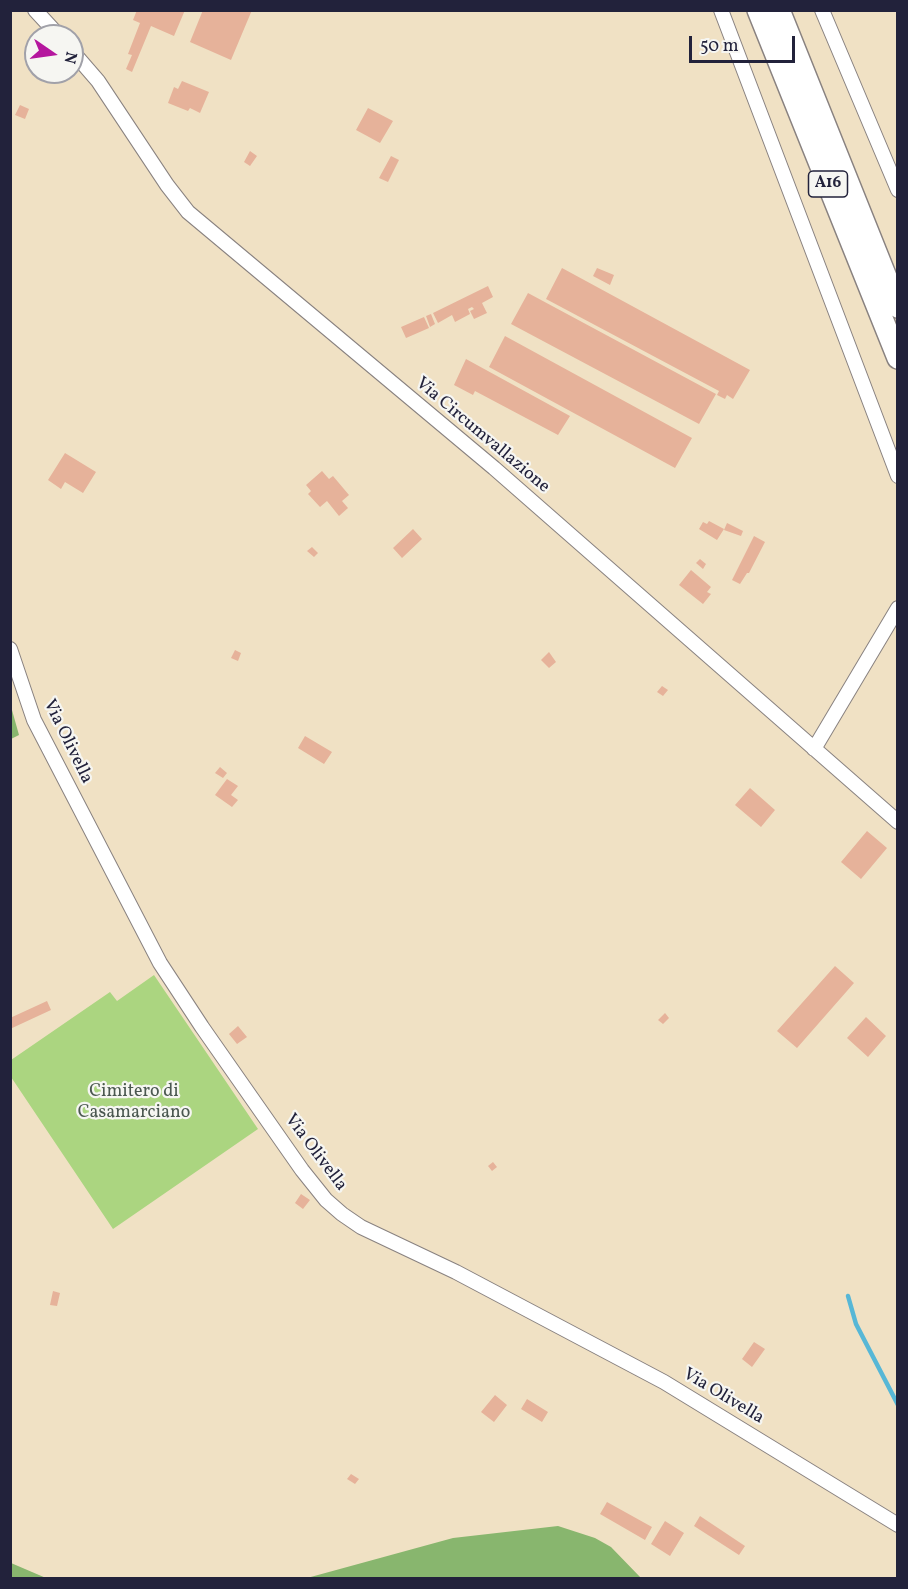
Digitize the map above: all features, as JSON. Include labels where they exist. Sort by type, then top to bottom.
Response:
[{"type":"highway","name":"A16","points":[[758,10],[897,358]]},
{"type":"highway","name":"A16","points":[[779,10],[897,307]]},
{"type":"street","points":[[35,10],[48,24]]},
{"type":"street","points":[[721,10],[897,476]]},
{"type":"street","points":[[822,10],[897,190]]},
{"type":"street","name":"Via Circumvallazione","points":[[84,65],[98,81],[167,185],[188,212],[494,468],[897,822]]},
{"type":"street","points":[[814,749],[897,608]]},
{"type":"street","name":"Via Olivella","points":[[10,649],[34,720],[160,963],[302,1170],[326,1200],[361,1227],[456,1272],[664,1382],[897,1525]]},
{"type":"green space","points":[[10,703],[19,735],[11,739],[10,739]]},
{"type":"green space","name":"Cimitero di Casamarciano","points":[[154,975],[258,1129],[113,1229],[11,1077],[11,1060],[110,992],[117,1001]]},
{"type":"green space","points":[[558,1526],[595,1538],[611,1547],[641,1578],[307,1578],[453,1538]]},
{"type":"green space","points":[[11,1563],[46,1578],[11,1578]]},
{"type":"building","points":[[137,10],[185,10],[174,36],[151,26],[132,72],[126,69],[132,55],[128,54],[140,23],[133,20]]},
{"type":"building","points":[[203,10],[252,10],[231,60],[190,42]]},
{"type":"building","points":[[182,81],[209,92],[200,113],[168,103],[174,87],[178,89]]},
{"type":"building","points":[[20,105],[29,109],[25,119],[15,115]]},
{"type":"building","points":[[368,108],[393,121],[380,143],[356,130]]},
{"type":"building","points":[[250,151],[257,156],[250,166],[244,162]]},
{"type":"building","points":[[391,156],[399,160],[388,182],[379,178]]},
{"type":"building","points":[[562,268],[750,370],[733,399],[727,395],[725,399],[717,395],[719,391],[546,299]]},
{"type":"building","points":[[597,268],[614,275],[610,285],[593,276]]},
{"type":"building","points":[[488,286],[493,297],[482,303],[487,313],[474,319],[470,311],[474,309],[472,307],[468,309],[470,314],[455,322],[452,315],[438,323],[433,313]]},
{"type":"building","points":[[528,293],[716,394],[699,424],[511,324]]},
{"type":"building","points":[[431,314],[435,324],[430,327],[426,316]]},
{"type":"building","points":[[424,317],[429,328],[406,338],[401,327]]},
{"type":"building","points":[[505,336],[692,438],[675,468],[489,367]]},
{"type":"building","points":[[466,359],[570,416],[558,435],[475,391],[473,395],[454,385]]},
{"type":"building","points":[[65,453],[96,472],[83,493],[65,482],[61,489],[48,480]]},
{"type":"building","points":[[322,471],[329,479],[333,476],[349,495],[342,501],[348,508],[339,516],[327,501],[320,507],[308,494],[311,491],[306,485]]},
{"type":"building","points":[[709,521],[724,529],[717,540],[699,529],[703,522],[707,524]]},
{"type":"building","points":[[727,523],[743,531],[741,536],[724,530]]},
{"type":"building","points":[[413,529],[422,539],[402,558],[393,548]]},
{"type":"building","points":[[754,536],[765,542],[749,573],[740,584],[732,580]]},
{"type":"building","points":[[312,547],[318,553],[314,557],[307,551]]},
{"type":"building","points":[[700,559],[706,564],[703,569],[696,563]]},
{"type":"building","points":[[691,570],[711,587],[707,592],[711,594],[703,604],[679,585]]},
{"type":"building","points":[[235,650],[241,653],[238,661],[231,658]]},
{"type":"building","points":[[549,652],[556,662],[549,668],[541,660]]},
{"type":"building","points":[[662,686],[668,690],[663,696],[657,692]]},
{"type":"building","points":[[305,736],[332,752],[324,764],[298,748]]},
{"type":"building","points":[[220,767],[227,773],[223,778],[215,773]]},
{"type":"building","points":[[227,779],[238,786],[231,795],[238,800],[232,807],[215,795]]},
{"type":"building","points":[[750,788],[775,810],[761,827],[735,805]]},
{"type":"building","points":[[867,831],[887,848],[861,879],[841,862]]},
{"type":"building","points":[[835,966],[854,983],[797,1048],[777,1031]]},
{"type":"building","points":[[47,1001],[51,1010],[10,1029],[10,1018]]},
{"type":"building","points":[[665,1013],[669,1018],[663,1024],[658,1020]]},
{"type":"building","points":[[866,1017],[886,1036],[868,1057],[847,1038]]},
{"type":"building","points":[[238,1026],[247,1037],[237,1044],[229,1034]]},
{"type":"building","points":[[493,1162],[497,1167],[492,1171],[488,1166]]},
{"type":"building","points":[[301,1194],[310,1200],[303,1209],[295,1203]]},
{"type":"building","points":[[53,1291],[60,1293],[57,1306],[50,1305]]},
{"type":"building","points":[[754,1342],[765,1349],[752,1367],[742,1359]]},
{"type":"building","points":[[495,1395],[507,1405],[494,1422],[481,1412]]},
{"type":"building","points":[[527,1399],[548,1412],[542,1422],[521,1409]]},
{"type":"building","points":[[351,1474],[359,1479],[355,1484],[347,1479]]},
{"type":"building","points":[[607,1502],[652,1527],[645,1540],[600,1514]]},
{"type":"building","points":[[700,1516],[745,1546],[739,1555],[694,1526]]},
{"type":"building","points":[[665,1521],[684,1533],[670,1556],[651,1544]]},
{"type":"waterway","points":[[848,1296],[856,1324],[898,1405]]}]
